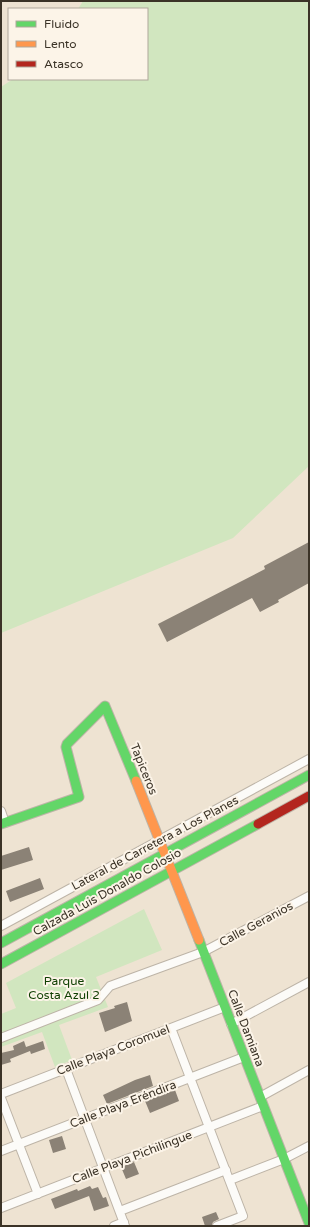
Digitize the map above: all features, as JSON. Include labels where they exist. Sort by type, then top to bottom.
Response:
[{"type":"street","name":"Tapiceros","points":[[3,824],[78,799],[79,797],[66,747],[67,744],[105,706],[160,841]]},
{"type":"street","name":"Lateral de Carretera a Los Planes","points":[[1,926],[309,759]]},
{"type":"street","name":"Calzada Luis Donaldo Colosio","points":[[1,943],[309,775]]},
{"type":"street","name":"Calzada Luis Donaldo Colosio","points":[[1,964],[309,796]]},
{"type":"street","points":[[1,811],[3,824]]},
{"type":"street","name":"Calle Damiana","points":[[160,841],[309,1223]]},
{"type":"street","name":"Calle Geranios","points":[[1,1038],[98,1000],[110,986],[203,952],[309,896]]},
{"type":"street","points":[[231,1024],[309,982]]},
{"type":"street","name":"Calle Playa Coromuel","points":[[1,1094],[224,1007]]},
{"type":"street","points":[[171,1028],[243,1216],[217,1226]]},
{"type":"street","name":"Calle Playa Eréndira","points":[[1,1151],[244,1057]]},
{"type":"street","points":[[66,1069],[125,1224],[114,1226]]},
{"type":"street","name":"Calle Playa Pichilingue","points":[[1,1208],[209,1127],[261,1101],[309,1070]]},
{"type":"street","points":[[1,1098],[38,1194]]},
{"type":"street","points":[[230,1180],[284,1159],[309,1146]]},
{"type":"street","points":[[120,1211],[226,1170]]},
{"type":"green space","points":[[83,1],[309,1],[309,466],[233,538],[1,633],[1,87],[12,80],[148,80],[148,8],[79,8]]},
{"type":"green space","name":"Parque Costa Azul 2","points":[[144,909],[162,950],[96,977],[108,1007],[59,1025],[72,1060],[55,1067],[42,1032],[1,1047],[1,1014],[16,1008],[6,983]]},
{"type":"building","points":[[309,542],[309,583],[260,612],[252,598],[167,642],[158,624],[265,569],[264,566]]},
{"type":"building","points":[[29,847],[33,860],[1,870],[1,856]]},
{"type":"building","points":[[40,878],[44,889],[10,902],[6,891]]},
{"type":"building","points":[[127,1002],[132,1021],[105,1032],[99,1013]]},
{"type":"building","points":[[24,1041],[26,1047],[43,1041],[45,1049],[31,1054],[30,1051],[10,1059],[11,1062],[1,1065],[1,1053],[14,1050],[13,1046]]},
{"type":"building","points":[[150,1075],[153,1086],[107,1104],[103,1095],[135,1080]]},
{"type":"building","points":[[175,1090],[179,1101],[150,1113],[145,1101]]},
{"type":"building","points":[[62,1136],[66,1149],[53,1153],[49,1140]]},
{"type":"building","points":[[134,1162],[139,1174],[126,1179],[121,1167]]},
{"type":"building","points":[[90,1186],[92,1189],[98,1187],[103,1198],[106,1197],[109,1206],[94,1211],[89,1196],[55,1209],[51,1199],[77,1189],[78,1191]]},
{"type":"building","points":[[216,1212],[219,1219],[213,1222],[212,1225],[205,1226],[202,1217]]},
{"type":"traffic: fast","points":[[1,824],[79,797],[66,747],[67,744],[105,706],[136,781]]},
{"type":"traffic: fast","points":[[1,943],[309,775]]},
{"type":"traffic: fast","points":[[1,964],[258,824]]},
{"type":"traffic: fast","points":[[199,940],[309,1223]]},
{"type":"traffic: slow","points":[[136,781],[199,940]]},
{"type":"traffic: jam","points":[[258,824],[309,796]]}]
